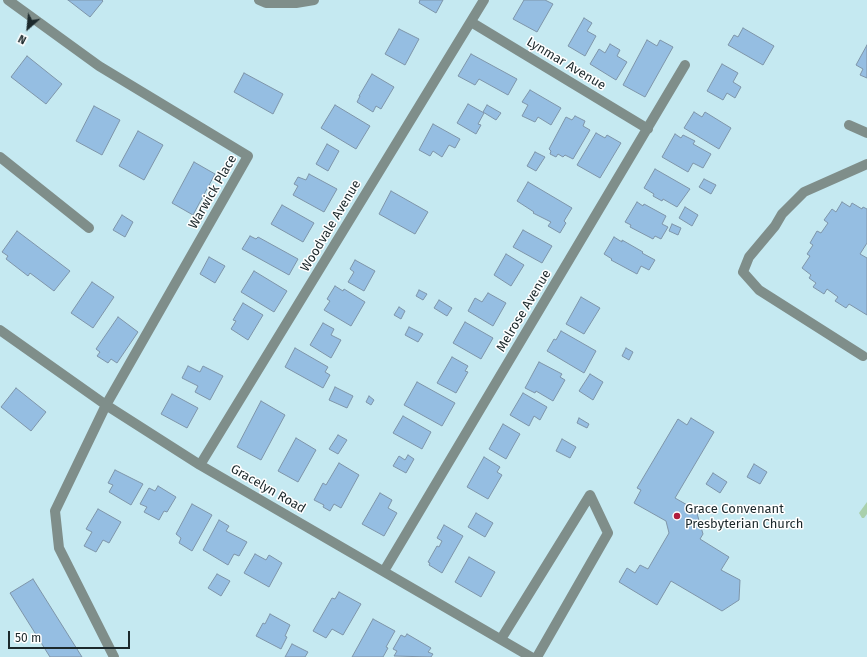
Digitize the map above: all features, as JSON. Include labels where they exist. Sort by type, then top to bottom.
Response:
[{"type":"street","name":"Warwick Place","points":[[8,0],[99,66],[248,156],[106,405],[56,511],[60,548],[114,657]]},
{"type":"street","points":[[259,0],[266,3],[296,3],[314,0]]},
{"type":"street","name":"Woodvale Avenue","points":[[200,465],[484,0]]},
{"type":"street","name":"Lynmar Avenue","points":[[471,22],[648,129]]},
{"type":"street","name":"Melrose Avenue","points":[[384,570],[685,65]]},
{"type":"street","points":[[849,125],[867,133]]},
{"type":"street","points":[[0,157],[89,228]]},
{"type":"street","points":[[863,356],[758,290],[743,272],[749,257],[775,226],[782,214],[804,192],[867,164]]},
{"type":"street","name":"Gracelyn Road","points":[[2,335],[106,405],[200,465],[384,570],[531,657]]},
{"type":"street","points":[[501,639],[590,495],[608,533],[537,657]]},
{"type":"green space","points":[[867,502],[867,514],[864,518],[862,518],[859,513]]},
{"type":"building","points":[[68,0],[102,0],[103,1],[90,17]]},
{"type":"building","points":[[420,0],[443,0],[436,13],[419,3]]},
{"type":"building","points":[[524,0],[545,0],[553,4],[537,32],[513,19]]},
{"type":"building","points":[[584,18],[592,23],[587,31],[596,36],[585,56],[568,46]]},
{"type":"building","points":[[743,28],[774,46],[763,65],[728,45],[734,35],[738,37]]},
{"type":"building","points":[[399,29],[419,39],[405,65],[385,54]]},
{"type":"building","points":[[647,40],[657,46],[660,40],[673,47],[645,97],[623,85]]},
{"type":"building","points":[[610,44],[620,50],[617,56],[627,62],[616,80],[590,64],[599,49],[605,53]]},
{"type":"building","points":[[867,45],[867,78],[860,75],[863,69],[856,65]]},
{"type":"building","points":[[471,54],[517,79],[508,95],[479,79],[475,85],[458,76]]},
{"type":"building","points":[[27,56],[62,84],[46,104],[11,77]]},
{"type":"building","points":[[722,64],[738,73],[733,82],[741,87],[735,98],[727,93],[723,100],[707,91]]},
{"type":"building","points":[[244,73],[283,94],[273,114],[234,92]]},
{"type":"building","points":[[372,74],[394,87],[381,109],[376,106],[373,112],[357,102]]},
{"type":"building","points":[[530,90],[561,108],[551,125],[538,117],[535,122],[522,116],[528,105],[522,102]]},
{"type":"building","points":[[468,104],[484,113],[478,124],[481,125],[476,134],[457,123]]},
{"type":"building","points":[[335,105],[370,126],[356,149],[321,128]]},
{"type":"building","points":[[487,105],[501,113],[496,120],[483,112]]},
{"type":"building","points":[[94,106],[120,120],[102,155],[76,141]]},
{"type":"building","points":[[694,112],[702,117],[705,112],[731,128],[719,149],[684,128]]},
{"type":"building","points":[[575,116],[585,121],[583,126],[590,130],[573,159],[565,155],[563,157],[558,154],[556,157],[550,154],[551,151],[549,149],[566,117],[572,120]]},
{"type":"building","points":[[433,124],[460,139],[455,148],[449,145],[442,157],[433,151],[430,156],[419,150]]},
{"type":"building","points":[[138,131],[163,145],[144,180],[119,166]]},
{"type":"building","points":[[596,133],[605,138],[607,135],[621,143],[600,178],[577,165]]},
{"type":"building","points":[[675,134],[681,138],[683,135],[695,141],[693,144],[711,154],[703,168],[693,163],[688,172],[662,157]]},
{"type":"building","points":[[327,144],[339,151],[328,171],[316,164]]},
{"type":"building","points":[[535,152],[545,157],[536,171],[527,166]]},
{"type":"building","points":[[194,162],[215,174],[193,215],[172,203]]},
{"type":"building","points":[[655,169],[690,189],[677,207],[663,199],[662,201],[653,196],[654,194],[644,188]]},
{"type":"building","points":[[309,174],[337,189],[324,212],[293,195],[298,186],[294,184],[298,177],[306,180]]},
{"type":"building","points":[[704,179],[716,185],[711,194],[699,187]]},
{"type":"building","points":[[528,182],[572,208],[564,221],[566,223],[560,233],[548,226],[551,222],[533,213],[534,212],[517,201]]},
{"type":"building","points":[[391,191],[428,212],[415,234],[379,214]]},
{"type":"building","points":[[637,202],[643,206],[644,204],[666,216],[662,224],[668,227],[661,239],[655,236],[653,239],[630,227],[631,225],[625,222]]},
{"type":"building","points":[[842,202],[850,207],[852,203],[862,209],[863,207],[867,209],[867,243],[860,254],[867,258],[867,315],[849,304],[846,308],[835,301],[838,297],[827,289],[824,294],[813,287],[816,283],[809,278],[811,275],[802,268],[810,256],[807,254],[813,245],[810,243],[817,231],[821,233],[828,223],[824,220],[832,209],[836,212]]},
{"type":"building","points":[[282,205],[314,223],[303,242],[271,224]]},
{"type":"building","points":[[685,207],[698,215],[692,226],[679,218]]},
{"type":"building","points":[[122,215],[133,222],[125,237],[113,230]]},
{"type":"building","points":[[672,224],[681,228],[678,235],[669,231]]},
{"type":"building","points":[[523,230],[552,246],[542,263],[513,247]]},
{"type":"building","points":[[17,231],[70,271],[54,291],[30,273],[28,276],[6,259],[8,256],[2,252]]},
{"type":"building","points":[[250,236],[256,239],[258,237],[298,259],[289,275],[242,249]]},
{"type":"building","points":[[614,237],[622,242],[622,240],[655,260],[649,270],[641,266],[637,274],[611,260],[612,259],[604,254]]},
{"type":"building","points":[[506,254],[524,265],[511,286],[494,275]]},
{"type":"building","points":[[209,257],[225,266],[215,283],[200,274]]},
{"type":"building","points":[[355,260],[375,271],[364,291],[348,282],[354,272],[350,269]]},
{"type":"building","points":[[254,271],[287,291],[274,312],[241,292]]},
{"type":"building","points":[[92,282],[114,297],[93,328],[71,313]]},
{"type":"building","points":[[335,286],[343,291],[344,289],[365,302],[351,326],[324,310],[330,301],[327,299]]},
{"type":"building","points":[[419,290],[427,294],[423,300],[416,296]]},
{"type":"building","points":[[488,293],[506,303],[493,326],[468,311],[475,298],[482,302]]},
{"type":"building","points":[[581,297],[600,308],[584,334],[566,324]]},
{"type":"building","points":[[439,300],[452,308],[447,316],[434,308]]},
{"type":"building","points":[[243,303],[263,315],[248,340],[231,329],[236,321],[233,320]]},
{"type":"building","points":[[399,307],[405,311],[401,319],[394,315]]},
{"type":"building","points":[[118,317],[138,332],[117,363],[111,359],[108,363],[97,356],[100,352],[96,349]]},
{"type":"building","points":[[465,322],[493,338],[481,359],[453,343]]},
{"type":"building","points":[[323,323],[334,329],[331,335],[341,340],[331,358],[310,345]]},
{"type":"building","points":[[409,327],[423,334],[418,342],[405,335]]},
{"type":"building","points":[[561,331],[596,351],[584,373],[547,351]]},
{"type":"building","points":[[295,348],[328,367],[325,372],[330,375],[323,388],[285,367]]},
{"type":"building","points":[[626,348],[633,352],[629,360],[622,356]]},
{"type":"building","points":[[452,357],[468,366],[465,371],[468,372],[456,393],[437,383]]},
{"type":"building","points":[[539,362],[562,374],[560,377],[565,380],[553,401],[536,391],[535,393],[525,388]]},
{"type":"building","points":[[188,366],[200,372],[203,366],[223,376],[210,400],[195,392],[198,386],[182,378]]},
{"type":"building","points":[[590,374],[603,382],[593,400],[579,391]]},
{"type":"building","points":[[417,382],[455,403],[442,426],[404,405]]},
{"type":"building","points":[[335,387],[353,396],[347,408],[329,400]]},
{"type":"building","points":[[16,388],[46,412],[31,431],[1,407]]},
{"type":"building","points":[[523,393],[547,407],[540,420],[534,416],[529,426],[510,415]]},
{"type":"building","points":[[172,394],[198,408],[187,428],[161,414]]},
{"type":"building","points":[[369,396],[374,400],[371,405],[366,402]]},
{"type":"building","points":[[261,401],[285,415],[261,460],[237,447]]},
{"type":"building","points":[[403,416],[431,432],[422,449],[393,433]]},
{"type":"building","points":[[579,418],[589,424],[587,428],[577,423]]},
{"type":"building","name":"Grace Convenant Presbyterian Church","points":[[691,418],[714,432],[675,498],[696,510],[703,534],[700,539],[729,557],[721,570],[740,580],[739,600],[722,611],[671,581],[657,605],[619,582],[627,568],[635,573],[640,565],[648,569],[669,533],[666,521],[634,503],[641,490],[637,488],[678,419],[687,425]]},
{"type":"building","points":[[503,424],[520,434],[506,459],[489,449]]},
{"type":"building","points":[[338,435],[347,440],[338,454],[329,449]]},
{"type":"building","points":[[296,438],[316,450],[298,482],[278,471]]},
{"type":"building","points":[[562,439],[576,447],[570,458],[556,451]]},
{"type":"building","points":[[408,455],[414,459],[406,473],[393,466],[399,456],[405,460]]},
{"type":"building","points":[[484,457],[500,467],[497,472],[502,475],[488,499],[467,487]]},
{"type":"building","points":[[339,463],[359,475],[341,508],[334,504],[330,511],[323,507],[324,505],[314,500],[323,483],[326,485]]},
{"type":"building","points":[[754,464],[767,472],[760,484],[747,477]]},
{"type":"building","points":[[115,470],[143,484],[131,505],[109,492],[113,485],[108,483]]},
{"type":"building","points":[[713,473],[727,482],[720,493],[706,484]]},
{"type":"building","points":[[158,486],[176,497],[167,512],[164,511],[159,520],[144,512],[147,507],[140,504],[149,488],[155,491]]},
{"type":"building","points":[[380,493],[392,500],[388,508],[397,513],[384,536],[362,524]]},
{"type":"building","points":[[192,504],[212,515],[192,551],[179,543],[181,538],[176,534]]},
{"type":"building","points":[[98,509],[121,522],[109,543],[103,540],[96,552],[84,546],[92,532],[86,529]]},
{"type":"building","points":[[476,513],[493,523],[485,537],[468,527]]},
{"type":"building","points":[[219,520],[229,526],[226,531],[247,542],[239,556],[234,554],[228,565],[203,550]]},
{"type":"building","points":[[444,525],[463,536],[442,573],[429,565],[430,563],[428,562],[437,546],[439,547],[442,541],[437,538]]},
{"type":"building","points":[[255,554],[266,560],[269,555],[282,563],[269,587],[244,573]]},
{"type":"building","points":[[469,557],[495,572],[481,597],[455,582]]},
{"type":"building","points":[[217,574],[230,581],[221,596],[208,588]]},
{"type":"building","points":[[33,579],[82,657],[50,657],[10,593]]},
{"type":"building","points":[[339,592],[361,604],[343,635],[332,629],[326,638],[313,631],[332,598],[335,599]]},
{"type":"building","points":[[270,614],[290,625],[285,636],[287,637],[281,649],[256,636]]},
{"type":"building","points":[[373,619],[395,631],[386,647],[388,648],[383,657],[352,657]]},
{"type":"building","points":[[407,634],[431,648],[428,652],[433,654],[431,657],[394,656],[397,651],[393,649],[401,635],[405,637]]},
{"type":"building","points":[[292,644],[308,652],[305,657],[285,657]]},
{"type":"place","name":"Grace Convenant Presbyterian Church","points":[[677,516]]}]
